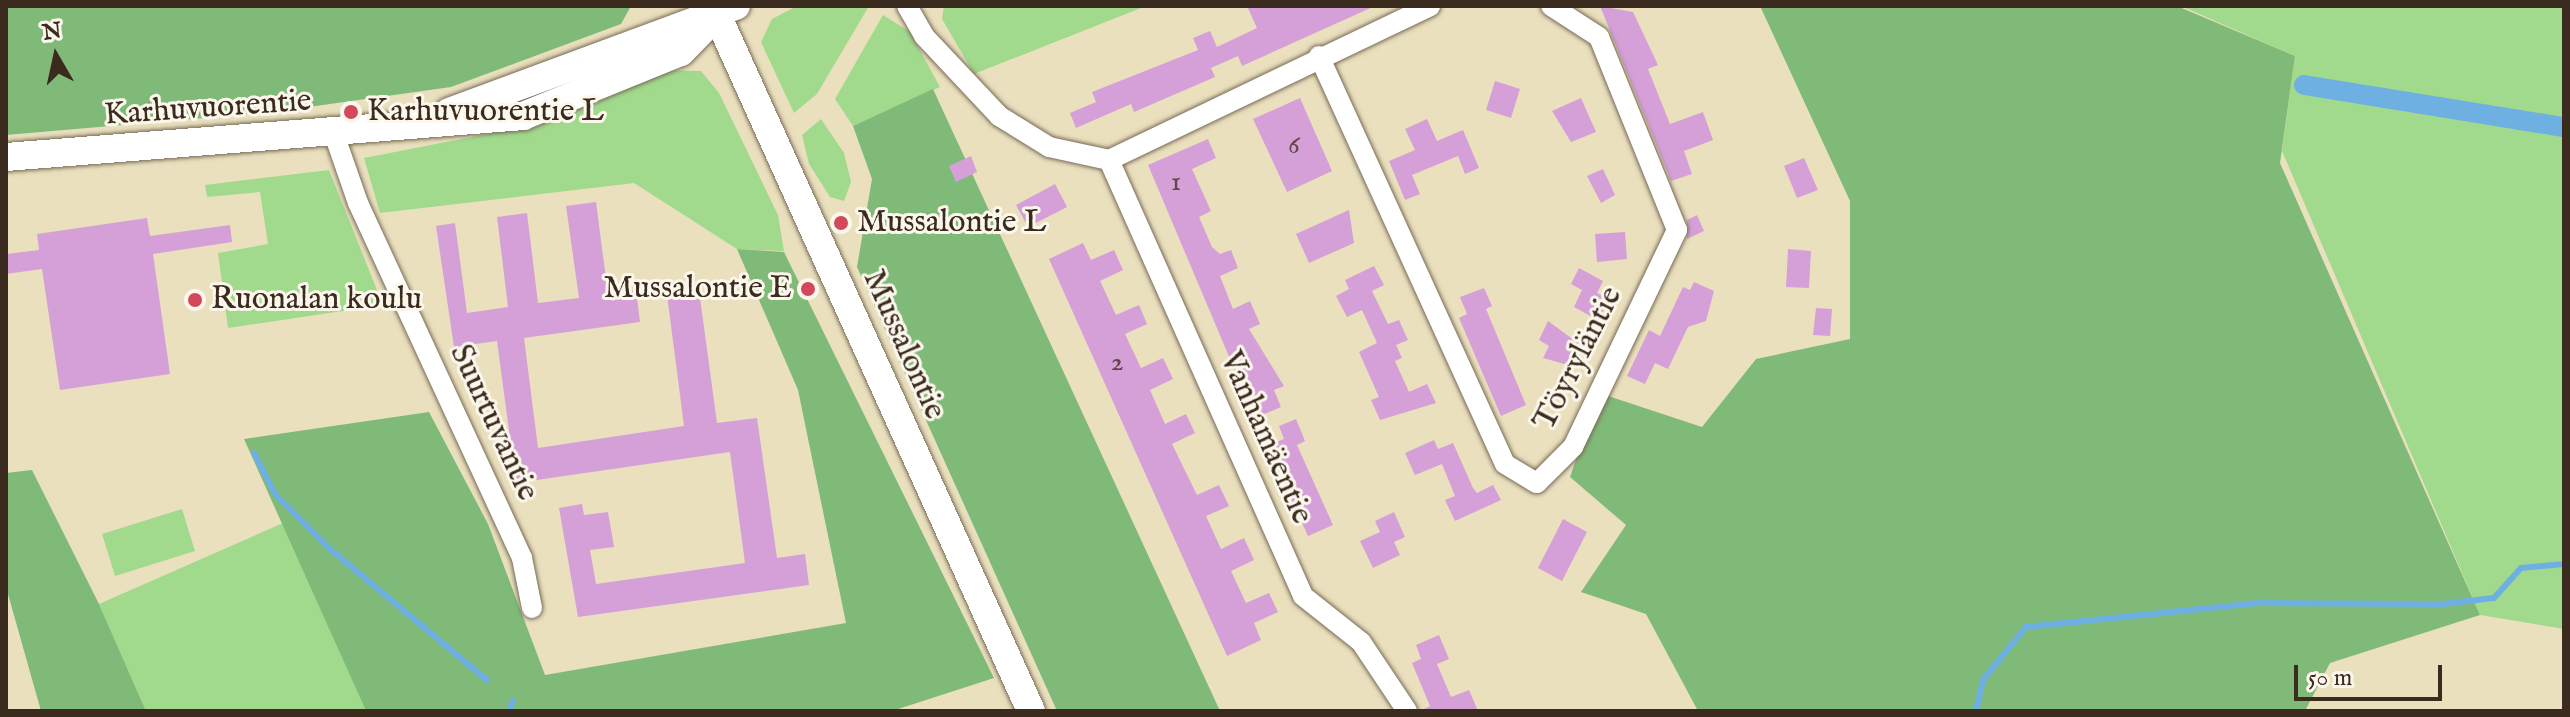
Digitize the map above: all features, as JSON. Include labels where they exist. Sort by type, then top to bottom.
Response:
[{"type":"main road","name":"Mussalontie","points":[[722,9],[759,109],[1031,711]]},
{"type":"main road","name":"Karhuvuorentie","points":[[6,157],[334,134],[414,124],[528,89],[670,26],[722,9]]},
{"type":"street","points":[[907,6],[924,36],[999,116],[1049,147],[1109,160],[1319,56],[1430,6]]},
{"type":"street","name":"Töyryläntie","points":[[1319,56],[1505,464],[1537,483],[1573,447],[1677,230],[1599,37],[1551,6]]},
{"type":"street","name":"Suurtuvantie","points":[[334,134],[358,203],[522,558],[532,608]]},
{"type":"street","name":"Vanhamäentie","points":[[1109,160],[1303,596],[1361,642],[1407,711]]},
{"type":"green space","points":[[6,6],[631,6],[621,24],[451,87],[273,112],[6,135]]},
{"type":"green space","points":[[797,6],[869,6],[817,94],[794,113],[761,42],[772,19]]},
{"type":"green space","points":[[944,6],[1146,6],[974,74],[942,19]]},
{"type":"green space","points":[[1760,6],[2177,6],[2295,56],[2280,163],[2480,615],[2330,663],[2305,711],[1698,711],[1646,614],[1581,592],[1626,525],[1570,477],[1599,393],[1702,427],[1756,359],[1850,339],[1850,201]]},
{"type":"green space","points":[[2181,6],[2564,6],[2564,629],[2480,615],[2282,151],[2295,56]]},
{"type":"green space","points":[[883,15],[910,32],[940,87],[853,126],[835,99]]},
{"type":"green space","points":[[665,70],[701,71],[719,93],[778,215],[784,251],[737,249],[634,183],[380,213],[364,158],[548,122]]},
{"type":"green space","points":[[933,89],[1220,711],[1057,711],[857,267],[872,179],[853,126]]},
{"type":"green space","points":[[821,119],[844,153],[851,182],[844,201],[830,197],[809,164],[802,135]]},
{"type":"green space","points":[[329,170],[383,305],[228,328],[218,253],[268,244],[260,192],[207,197],[205,185]]},
{"type":"green space","points":[[737,249],[784,252],[994,678],[892,711],[366,711],[244,439],[429,412],[488,524],[545,675],[846,623],[798,390]]},
{"type":"green space","points":[[32,470],[99,604],[146,711],[41,711],[6,587],[6,473]]},
{"type":"green space","points":[[182,509],[195,551],[115,576],[102,534]]},
{"type":"green space","points":[[283,523],[366,711],[146,711],[99,604]]},
{"type":"building","points":[[1247,6],[1375,6],[1242,66],[1238,56],[1211,68],[1215,77],[1134,112],[1131,104],[1076,128],[1070,113],[1096,102],[1092,92],[1198,50],[1193,38],[1210,31],[1217,47],[1257,28]]},
{"type":"building","points":[[1600,6],[1633,12],[1658,65],[1648,69],[1670,124],[1703,112],[1713,140],[1684,151],[1692,174],[1671,181]]},
{"type":"building","points":[[1495,81],[1520,89],[1511,118],[1486,110]]},
{"type":"building","points":[[1300,98],[1332,171],[1287,192],[1253,119]]},
{"type":"building","points":[[1581,98],[1596,132],[1571,142],[1552,111]]},
{"type":"building","points":[[1427,119],[1437,141],[1463,130],[1479,168],[1465,174],[1458,156],[1412,175],[1420,194],[1405,200],[1389,161],[1415,150],[1405,129]]},
{"type":"building","points":[[1208,139],[1216,158],[1192,169],[1211,211],[1199,217],[1212,247],[1220,254],[1231,250],[1238,268],[1220,276],[1233,309],[1250,301],[1260,324],[1249,329],[1284,386],[1274,390],[1281,407],[1255,418],[1148,165]]},
{"type":"building","points":[[971,156],[977,172],[956,182],[949,166]]},
{"type":"building","points":[[1804,158],[1818,190],[1797,198],[1784,166]]},
{"type":"building","points":[[1603,169],[1615,195],[1601,203],[1587,176]]},
{"type":"building","points":[[1055,184],[1067,207],[1028,227],[1016,205]]},
{"type":"building","points":[[596,202],[608,294],[636,290],[640,322],[524,338],[538,448],[684,426],[666,287],[698,283],[717,423],[757,418],[777,558],[805,554],[809,585],[578,617],[559,508],[582,504],[584,515],[608,512],[614,547],[590,550],[596,584],[745,563],[730,452],[516,483],[497,341],[454,347],[436,226],[455,223],[467,313],[508,307],[497,217],[527,213],[538,303],[579,298],[566,206]]},
{"type":"building","points":[[1349,210],[1354,243],[1309,263],[1296,234]]},
{"type":"building","points":[[1697,215],[1704,231],[1687,239],[1687,220]]},
{"type":"building","points":[[147,218],[150,236],[230,225],[232,242],[153,254],[170,374],[60,390],[42,269],[6,274],[6,254],[39,250],[37,234]]},
{"type":"building","points":[[1625,232],[1627,259],[1597,262],[1595,234]]},
{"type":"building","points":[[1083,243],[1091,260],[1114,250],[1123,270],[1100,281],[1116,315],[1139,305],[1147,324],[1125,334],[1141,368],[1163,358],[1173,379],[1150,390],[1165,424],[1186,414],[1195,433],[1172,444],[1197,495],[1219,485],[1229,506],[1206,516],[1221,549],[1244,538],[1254,560],[1231,571],[1246,603],[1269,593],[1278,612],[1254,623],[1261,640],[1227,656],[1049,259]]},
{"type":"building","points":[[1788,249],[1811,251],[1809,288],[1786,287]]},
{"type":"building","points":[[1374,266],[1384,285],[1372,291],[1388,324],[1399,320],[1408,340],[1396,345],[1402,358],[1395,361],[1409,392],[1427,384],[1436,403],[1380,420],[1371,400],[1379,397],[1359,352],[1377,343],[1362,310],[1347,317],[1336,296],[1349,289],[1345,280]]},
{"type":"building","points":[[1579,268],[1603,281],[1597,293],[1610,299],[1598,320],[1574,307],[1582,290],[1571,284]]},
{"type":"building","points":[[1694,282],[1714,291],[1706,321],[1688,327],[1668,369],[1655,363],[1645,384],[1627,376],[1649,330],[1660,336],[1683,287],[1690,290]]},
{"type":"building","points":[[1484,288],[1492,306],[1486,309],[1526,405],[1501,416],[1459,318],[1467,314],[1460,297]]},
{"type":"building","points":[[1816,308],[1832,309],[1830,336],[1813,335]]},
{"type":"building","points":[[1548,321],[1585,348],[1575,367],[1543,358],[1549,346],[1539,340]]},
{"type":"building","points":[[1296,419],[1305,441],[1297,445],[1333,525],[1308,536],[1267,446],[1284,439],[1279,426]]},
{"type":"building","points":[[1434,440],[1438,449],[1453,443],[1477,493],[1493,485],[1501,500],[1455,521],[1445,500],[1455,496],[1442,464],[1415,475],[1405,453]]},
{"type":"building","points":[[1394,512],[1405,537],[1394,542],[1400,555],[1373,568],[1360,541],[1380,532],[1375,521]]},
{"type":"building","points":[[1563,519],[1587,532],[1562,581],[1538,568]]},
{"type":"building","points":[[1439,635],[1449,659],[1437,664],[1451,697],[1469,690],[1478,711],[1420,711],[1430,706],[1412,663],[1421,659],[1416,645]]},
{"type":"waterway","points":[[2304,85],[2564,127]]},
{"type":"waterway","points":[[254,453],[275,494],[329,548],[487,680]]},
{"type":"waterway","points":[[1976,711],[1983,680],[2026,627],[2258,603],[2442,604],[2494,598],[2521,568],[2564,564]]},
{"type":"waterway","points":[[509,711],[513,701]]},
{"type":"place","name":"Karhuvuorentie L","points":[[351,112]]},
{"type":"place","name":"Mussalontie L","points":[[841,223]]},
{"type":"place","name":"Mussalontie E","points":[[808,289]]},
{"type":"place","name":"Ruonalan koulu","points":[[195,300]]}]
